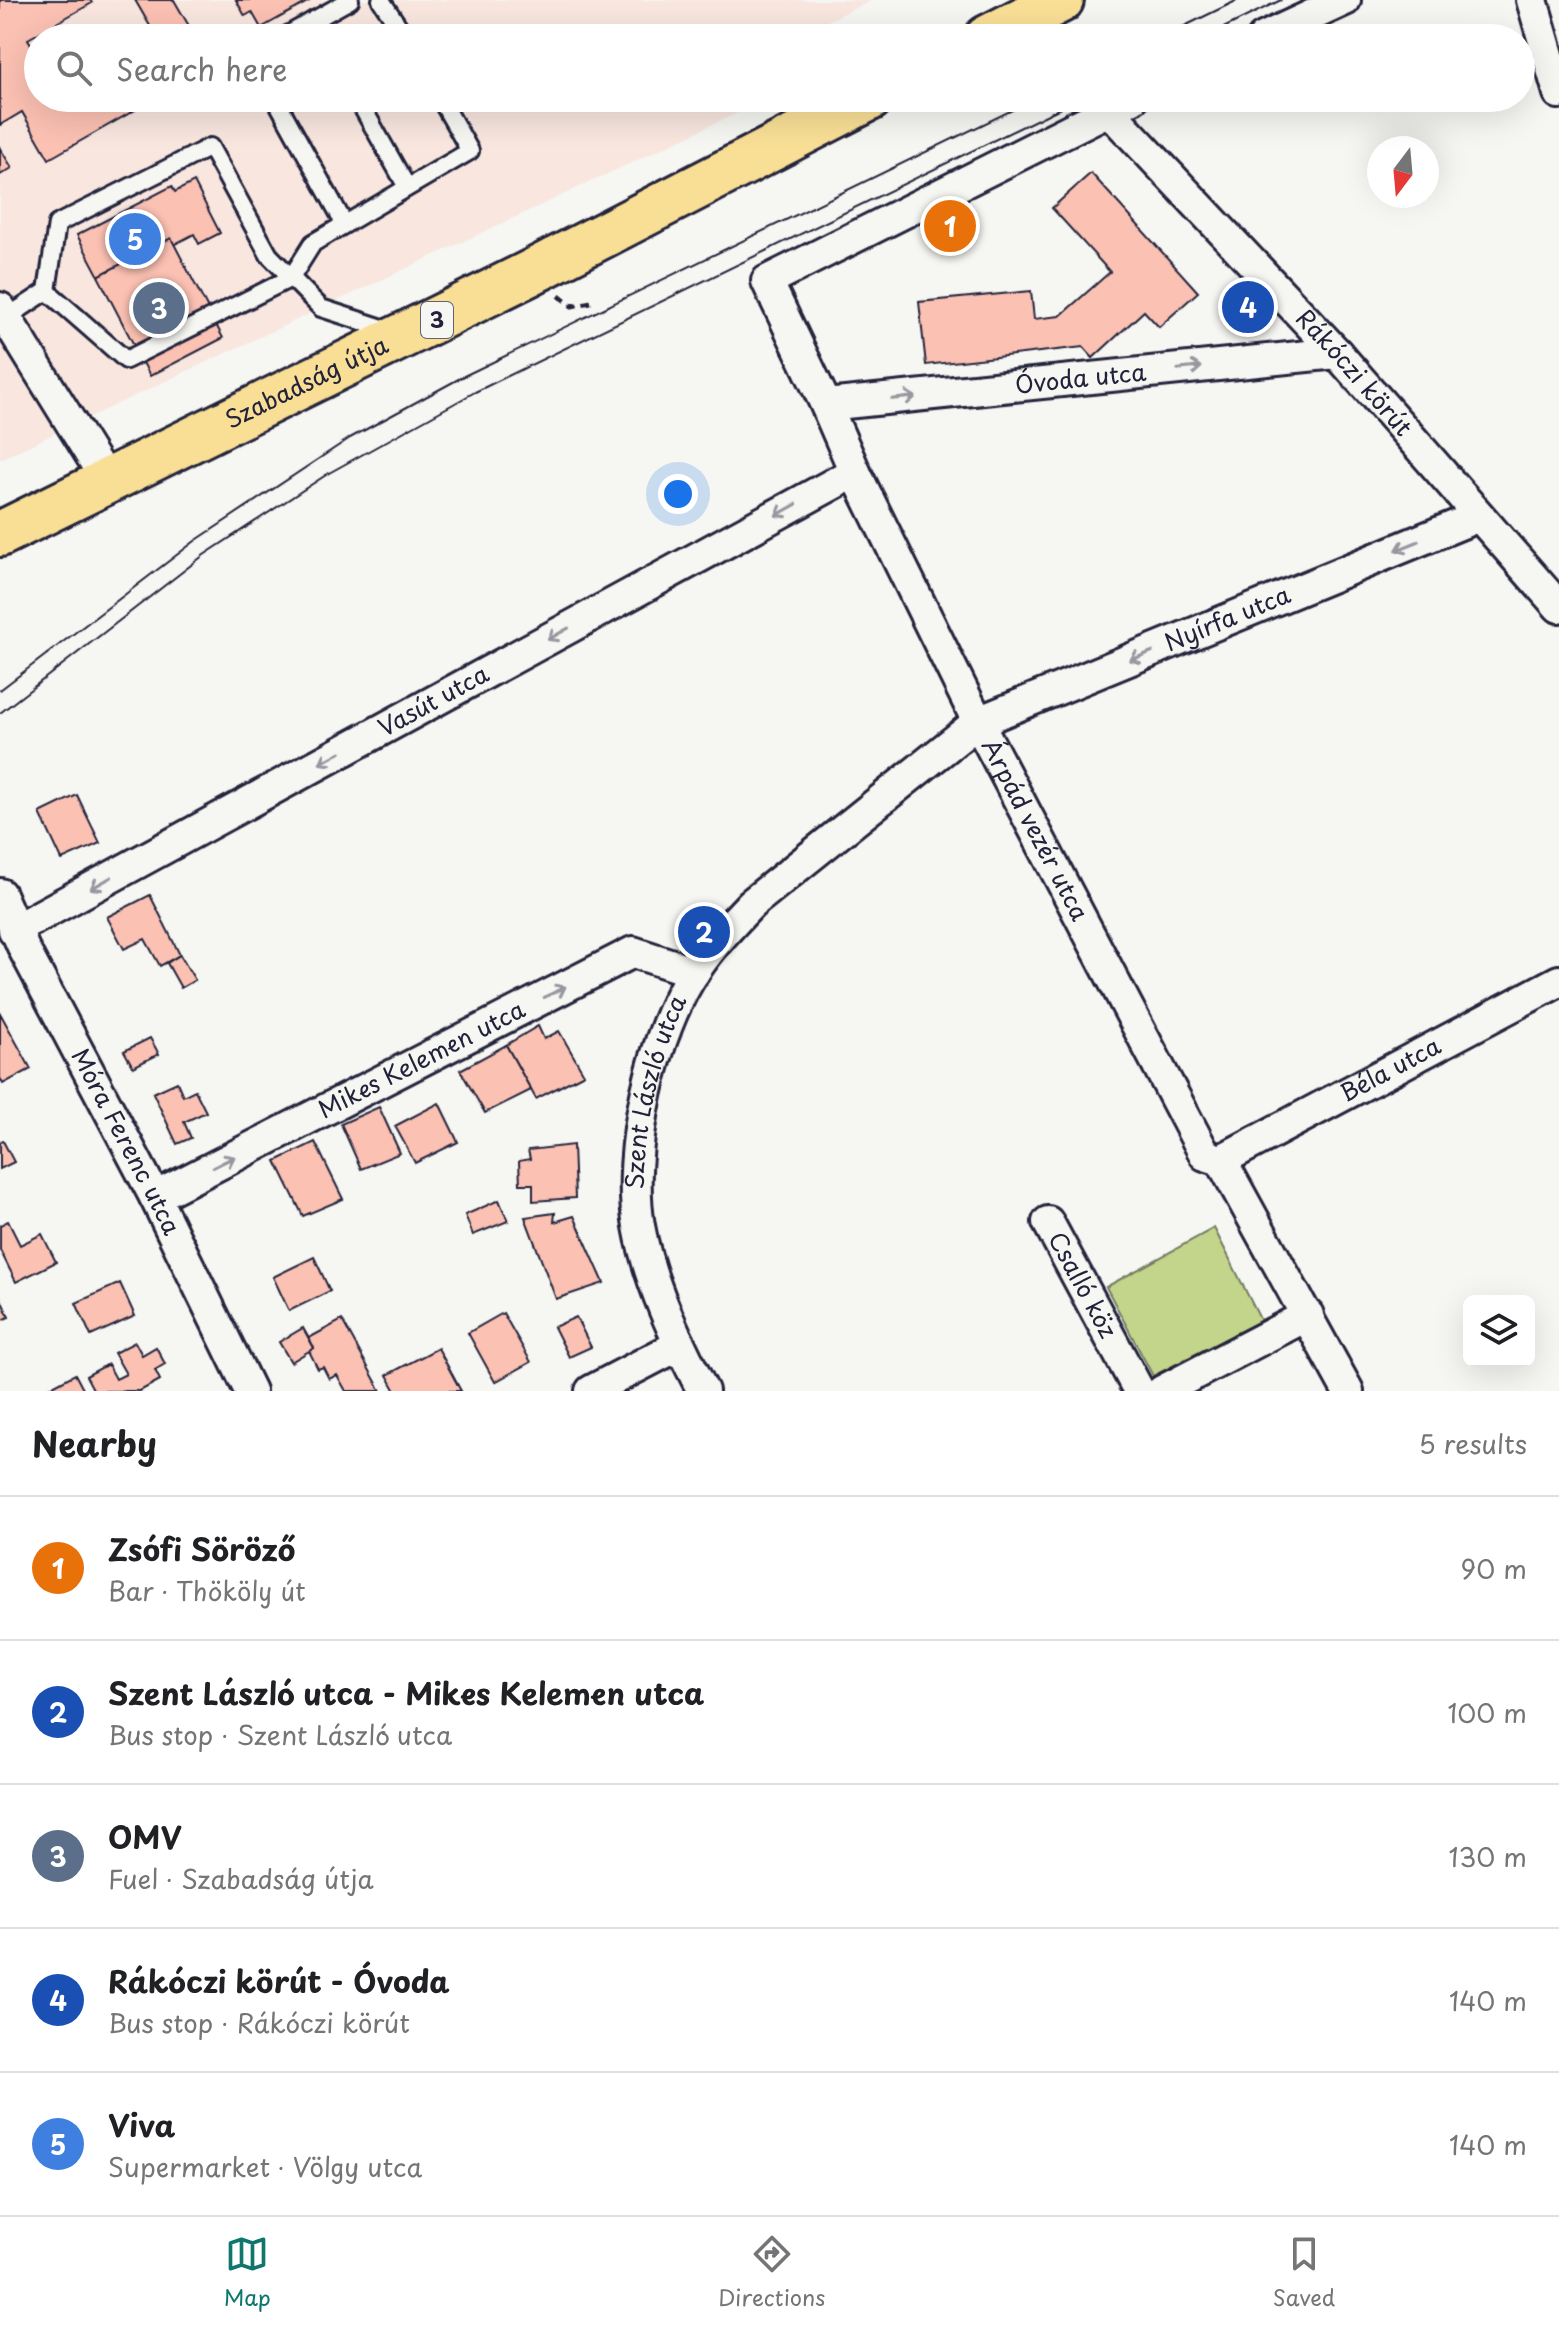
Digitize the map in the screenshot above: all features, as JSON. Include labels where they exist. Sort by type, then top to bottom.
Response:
[{"type":"main road","points":[[1009,24],[1039,5]]},
{"type":"main road","name":"Szabadság útja","points":[[0,534],[405,336],[843,112]]},
{"type":"street","points":[[1293,24],[1345,0]]},
{"type":"street","points":[[1532,0],[1559,93]]},
{"type":"street","name":"Árpád vezér utca","points":[[1105,112],[767,281],[855,472],[978,722],[1205,1155],[1221,1160],[1348,1391]]},
{"type":"street","name":"Rákóczi körút","points":[[1128,112],[1559,607]]},
{"type":"street","points":[[3,313],[107,481]]},
{"type":"street","name":"Óvoda utca","points":[[826,405],[1337,353]]},
{"type":"street","name":"Vasút utca","points":[[13,946],[855,472]]},
{"type":"street","name":"Nyírfa utca","points":[[978,722],[1479,516]]},
{"type":"street","name":"Szent László utca","points":[[703,1391],[679,1345],[639,1228],[635,1193],[635,1156],[645,1098],[669,1023],[694,972],[719,937],[751,904],[978,722]]},
{"type":"street","name":"Móra Ferenc utca","points":[[0,894],[13,946],[155,1197],[250,1391]]},
{"type":"street","name":"Mikes Kelemen utca","points":[[155,1197],[633,952],[694,972]]},
{"type":"street","name":"Béla utca","points":[[1221,1160],[1559,981]]},
{"type":"street","name":"Csalló köz","points":[[1048,1222],[1139,1391]]},
{"type":"street","points":[[1162,1391],[1308,1315]]},
{"type":"street","points":[[591,1391],[679,1345]]},
{"type":"lane","points":[[307,24],[350,0]]},
{"type":"lane","points":[[381,0],[397,24]]},
{"type":"lane","points":[[314,20],[316,24]]},
{"type":"lane","points":[[283,112],[344,223]]},
{"type":"lane","points":[[365,112],[407,187]]},
{"type":"lane","points":[[47,291],[126,360],[291,278],[313,243],[470,151],[448,112]]},
{"type":"lane","points":[[47,291],[57,224],[210,147],[269,255],[321,308],[405,336]]},
{"type":"lane","points":[[3,313],[47,291]]},
{"type":"shaded area","points":[[0,0],[872,0],[821,24],[24,24],[24,112],[739,112],[0,459]]},
{"type":"green space","points":[[1214,1228],[1261,1321],[1153,1376],[1106,1287]]},
{"type":"building","points":[[0,0],[90,0],[92,3],[55,24],[24,24],[24,112],[131,112],[49,159],[22,112],[0,125]]},
{"type":"building","points":[[135,0],[174,0],[188,24],[149,24]]},
{"type":"building","points":[[236,0],[311,0],[268,24],[259,24],[252,12],[245,16]]},
{"type":"building","points":[[0,148],[12,168],[0,175]]},
{"type":"building","points":[[1091,173],[1198,292],[1159,327],[1144,311],[1093,358],[1083,347],[926,365],[919,302],[1031,291],[1034,319],[1060,316],[1110,272],[1052,208]]},
{"type":"building","points":[[194,182],[220,233],[199,244],[194,234],[102,282],[77,235],[172,186],[175,192]]},
{"type":"building","points":[[171,238],[223,338],[150,376],[98,276]]},
{"type":"building","points":[[77,795],[100,843],[62,860],[40,813]]},
{"type":"building","points":[[150,895],[180,955],[160,966],[145,939],[124,949],[107,917]]},
{"type":"building","points":[[180,955],[195,980],[181,988],[167,963]]},
{"type":"building","points":[[0,1013],[31,1069],[3,1084],[0,1078]]},
{"type":"building","points":[[538,1026],[544,1039],[559,1031],[584,1074],[536,1099],[506,1045]]},
{"type":"building","points":[[150,1038],[159,1054],[133,1067],[124,1051]]},
{"type":"building","points":[[506,1045],[531,1090],[485,1113],[460,1070]]},
{"type":"building","points":[[177,1082],[183,1096],[195,1090],[206,1112],[184,1122],[191,1138],[177,1144],[153,1093]]},
{"type":"building","points":[[439,1103],[458,1142],[415,1163],[395,1126]]},
{"type":"building","points":[[379,1107],[400,1153],[361,1169],[341,1124]]},
{"type":"building","points":[[3,1141],[14,1162],[0,1169],[0,1142]]},
{"type":"building","points":[[315,1142],[343,1199],[303,1216],[276,1161]]},
{"type":"building","points":[[573,1145],[575,1198],[533,1201],[533,1184],[520,1184],[519,1161],[530,1159],[528,1150]]},
{"type":"building","points":[[499,1200],[508,1221],[473,1235],[465,1215]]},
{"type":"building","points":[[555,1213],[554,1222],[574,1216],[604,1283],[556,1299],[525,1217]]},
{"type":"building","points":[[8,1221],[20,1245],[42,1234],[56,1262],[16,1282],[0,1250],[0,1225]]},
{"type":"building","points":[[314,1257],[330,1291],[289,1311],[273,1277]]},
{"type":"building","points":[[120,1283],[135,1316],[91,1336],[76,1303]]},
{"type":"building","points":[[0,1297],[9,1317],[0,1321]]},
{"type":"building","points":[[503,1313],[531,1362],[495,1382],[468,1333]]},
{"type":"building","points":[[576,1317],[591,1347],[569,1357],[554,1327]]},
{"type":"building","points":[[342,1320],[381,1391],[346,1391],[337,1375],[329,1379],[323,1367],[318,1369],[309,1351],[314,1348],[309,1338]]},
{"type":"building","points":[[303,1328],[314,1348],[291,1362],[279,1342]]},
{"type":"building","points":[[135,1342],[142,1355],[156,1347],[165,1364],[155,1370],[160,1380],[140,1391],[89,1391],[93,1389],[86,1376],[108,1364],[116,1379],[126,1374],[114,1353]]},
{"type":"building","points":[[438,1348],[461,1391],[396,1391],[387,1375]]},
{"type":"building","points":[[75,1374],[84,1391],[53,1391],[51,1387]]},
{"type":"tram line","points":[[1189,24],[1238,0]]},
{"type":"tram line","points":[[1232,24],[1281,0]]},
{"type":"tram line","points":[[0,690],[195,541],[350,438],[466,375],[1008,112]]},
{"type":"tram line","points":[[0,713],[204,555],[329,473],[475,392],[1052,112]]},
{"type":"place","name":"Zsófi Söröző","points":[[950,226]]},
{"type":"place","name":"Viva","points":[[135,239]]},
{"type":"place","name":"Rákóczi körút - Óvoda","points":[[1248,307]]},
{"type":"place","name":"OMV","points":[[159,308]]},
{"type":"place","name":"Szent László utca - Mikes Kelemen utca","points":[[704,932]]}]
